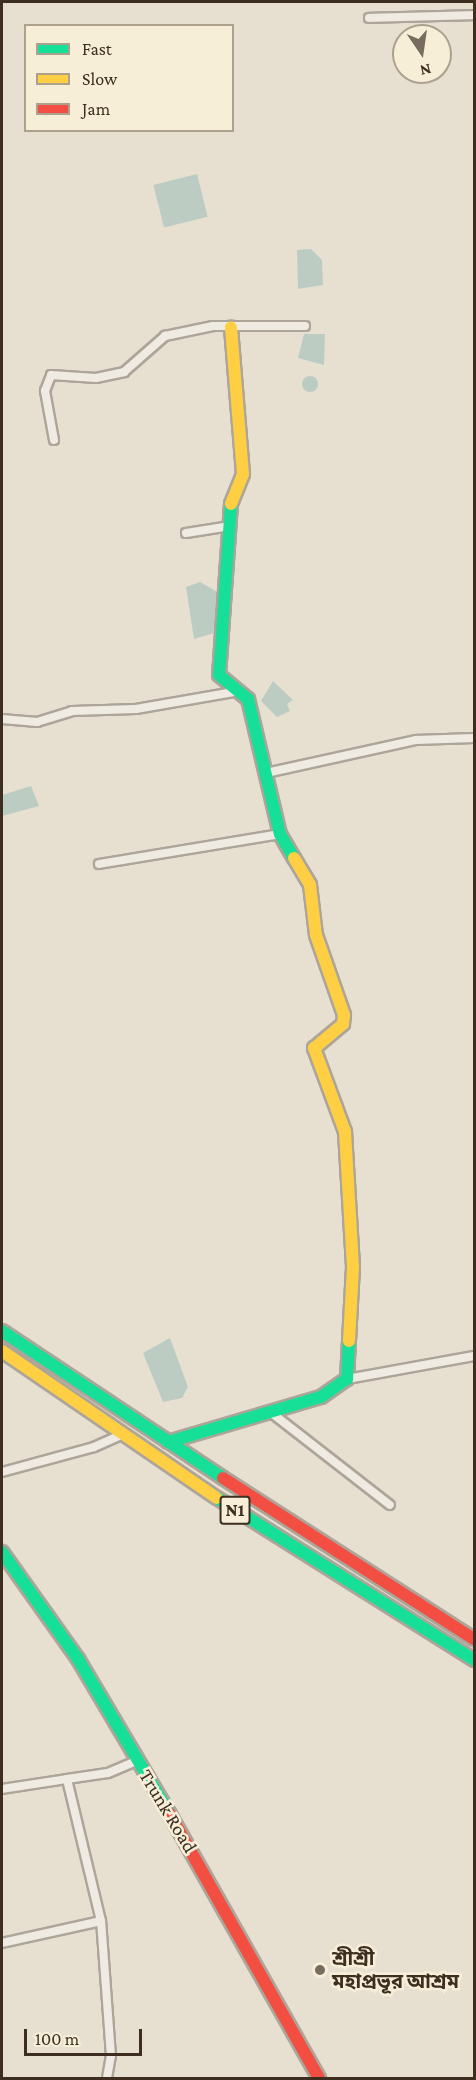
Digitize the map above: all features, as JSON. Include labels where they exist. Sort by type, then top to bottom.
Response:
[{"type":"main road","points":[[168,1442],[177,1435],[273,1414],[321,1397],[347,1379],[352,1267],[345,1132],[314,1048],[343,1024],[344,1015],[316,935],[310,885],[280,834],[248,699],[219,675],[231,496],[243,474],[231,327]]},
{"type":"main road","name":"N1","points":[[2,1331],[168,1442],[474,1639]]},
{"type":"main road","name":"N1","points":[[2,1351],[123,1433],[474,1660]]},
{"type":"main road","name":"Trunk Road","points":[[2,1552],[65,1640],[139,1760],[319,2079]]},
{"type":"street","points":[[369,18],[474,15]]},
{"type":"street","points":[[54,440],[45,391],[51,375],[96,378],[124,372],[165,336],[231,327],[305,326]]},
{"type":"street","points":[[186,534],[230,526]]},
{"type":"street","points":[[2,719],[38,722],[72,711],[136,709],[239,691]]},
{"type":"street","points":[[266,773],[416,740],[474,738]]},
{"type":"street","points":[[99,864],[280,834]]},
{"type":"street","points":[[347,1379],[474,1356]]},
{"type":"street","points":[[273,1414],[390,1505]]},
{"type":"street","points":[[2,1472],[94,1447],[123,1433]]},
{"type":"street","points":[[2,1789],[108,1773],[139,1760]]},
{"type":"street","points":[[67,1779],[101,1922],[111,2056],[107,2079]]},
{"type":"street","points":[[2,1943],[101,1922]]},
{"type":"shaded area","points":[[197,174],[208,217],[164,228],[153,185]]},
{"type":"shaded area","points":[[311,249],[322,260],[323,285],[298,289],[297,250]]},
{"type":"shaded area","points":[[304,334],[325,334],[324,365],[298,358]]},
{"type":"shaded area","points":[[307,376],[313,376],[318,384],[316,390],[307,392],[302,387],[302,381]]},
{"type":"shaded area","points":[[200,582],[219,593],[215,633],[194,639],[186,587]]},
{"type":"shaded area","points":[[273,681],[293,700],[287,704],[290,711],[277,717],[261,701]]},
{"type":"shaded area","points":[[31,786],[39,806],[2,816],[2,795]]},
{"type":"shaded area","points":[[170,1338],[188,1387],[182,1398],[163,1402],[143,1353]]},
{"type":"traffic: fast","points":[[231,504],[219,675],[248,699],[280,834],[294,858]]},
{"type":"traffic: fast","points":[[2,1331],[223,1478]]},
{"type":"traffic: fast","points":[[168,1442],[321,1397],[347,1379],[349,1341]]},
{"type":"traffic: fast","points":[[217,1498],[474,1660]]},
{"type":"traffic: fast","points":[[2,1552],[78,1659],[169,1813]]},
{"type":"traffic: slow","points":[[231,327],[243,474],[231,504]]},
{"type":"traffic: slow","points":[[294,858],[310,885],[316,935],[344,1015],[343,1024],[314,1048],[345,1132],[353,1267],[349,1341]]},
{"type":"traffic: slow","points":[[2,1351],[217,1498]]},
{"type":"traffic: jam","points":[[223,1478],[474,1639]]},
{"type":"traffic: jam","points":[[169,1813],[319,2078]]},
{"type":"place","name":"শ্রীশ্রী মহাপ্রভূর আশ্রম","points":[[320,1970]]}]
